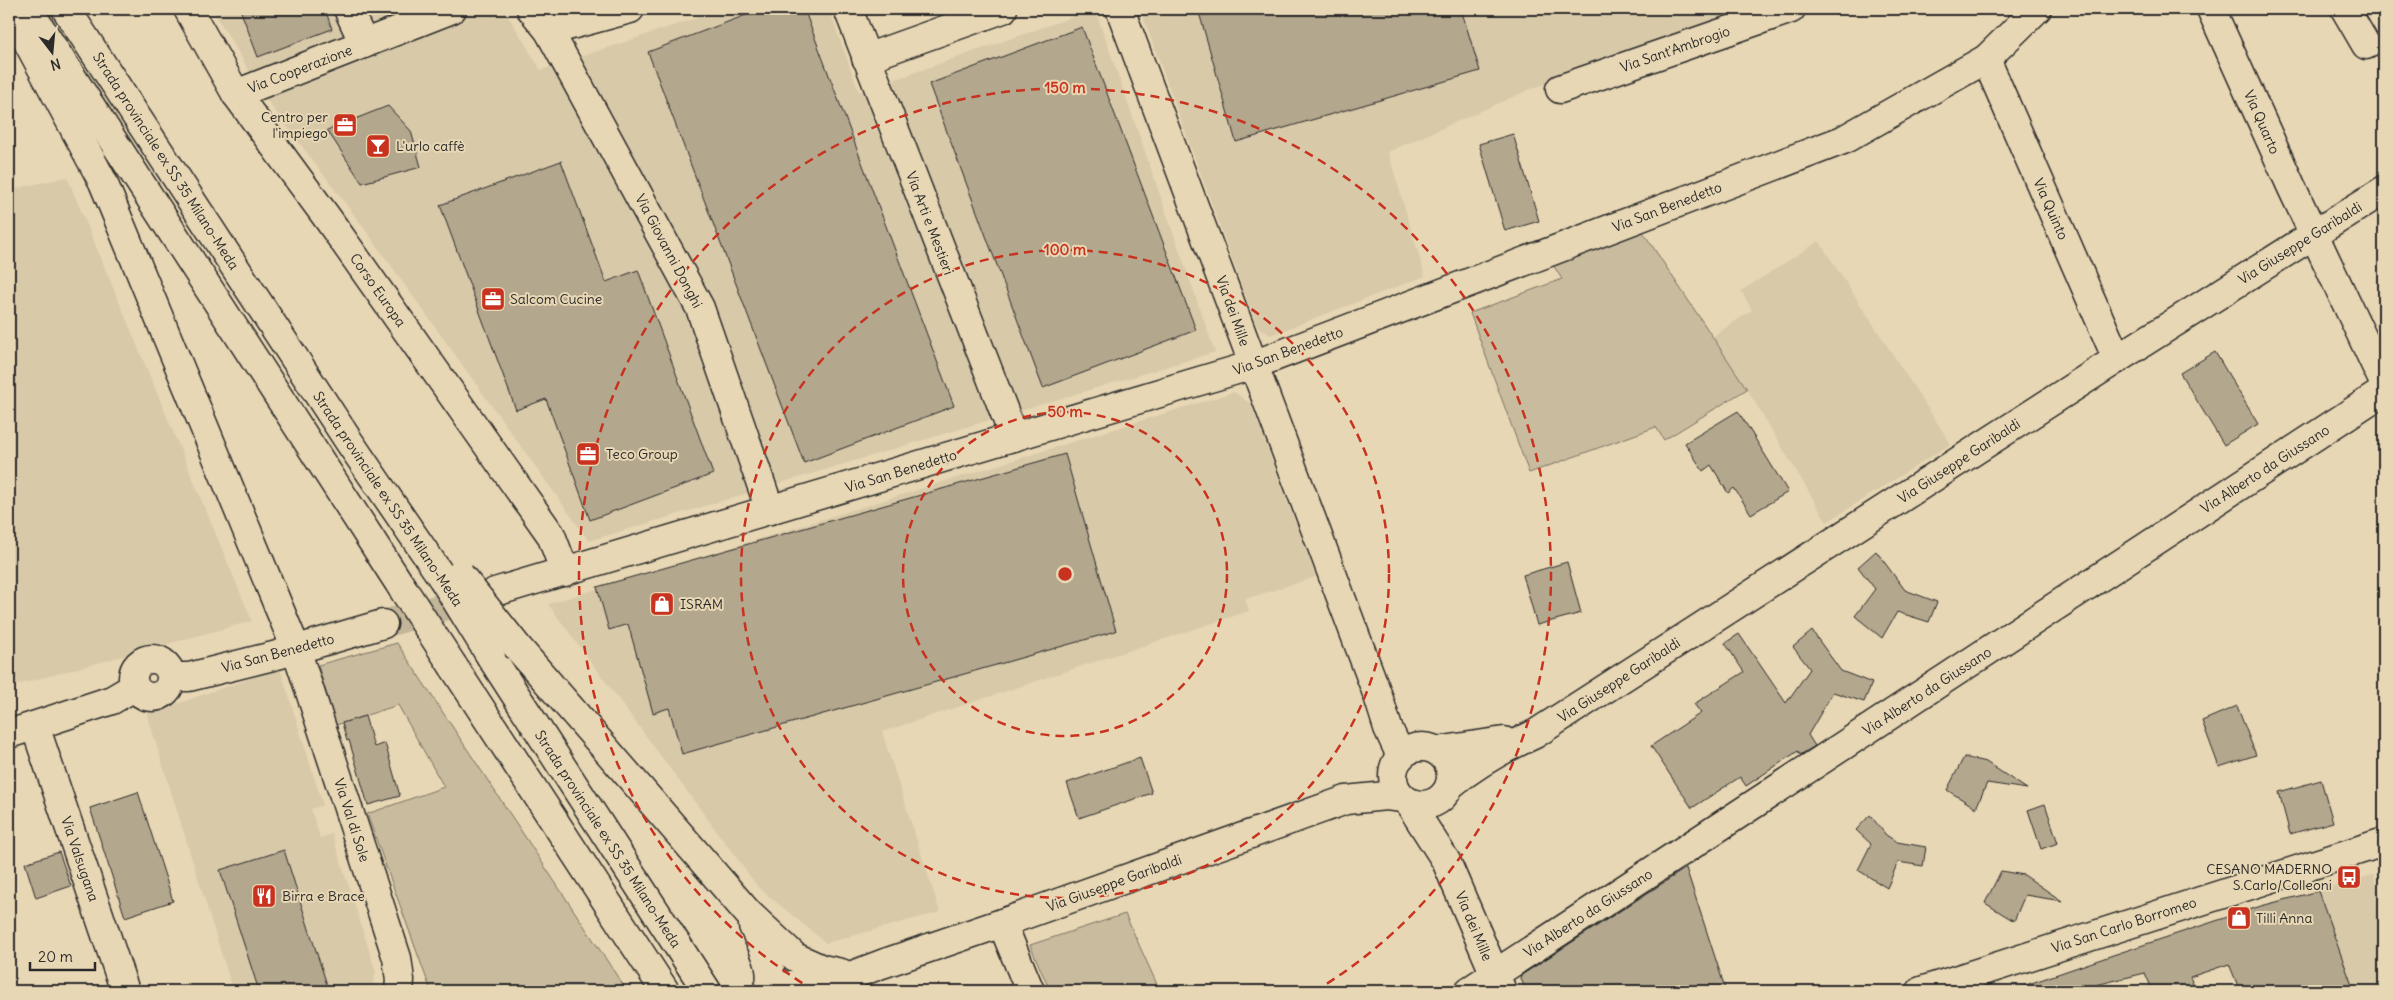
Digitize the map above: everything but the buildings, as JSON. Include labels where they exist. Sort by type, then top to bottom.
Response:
[{"type":"main road","name":"Via Val di Sole","points":[[10,9],[103,182],[296,649],[397,958],[400,980],[399,991]]},
{"type":"main road","points":[[28,9],[452,666],[665,991]]},
{"type":"main road","name":"Strada provinciale ex SS 35 Milano-Meda","points":[[66,9],[350,443],[452,577],[491,657],[705,988]]},
{"type":"main road","name":"Corso Europa","points":[[188,9],[236,94],[328,219],[551,535],[559,550],[565,572]]},
{"type":"main road","name":"Via Cooperazione","points":[[348,9],[364,44]]},
{"type":"main road","name":"Via Cooperazione","points":[[236,94],[452,9]]},
{"type":"main road","name":"Via Giovanni Donghi","points":[[531,9],[549,32],[700,308],[770,510]]},
{"type":"main road","points":[[549,32],[630,9]]},
{"type":"main road","name":"Via Arti e Mestieri","points":[[848,9],[1014,437]]},
{"type":"main road","points":[[866,58],[1003,9]]},
{"type":"main road","name":"Via dei Mille","points":[[1120,9],[1378,696],[1388,728],[1414,755]]},
{"type":"main road","name":"Via Sant'Ambrogio","points":[[1560,89],[1791,9]]},
{"type":"main road","name":"Via San Benedetto","points":[[495,592],[1253,365],[1843,140],[1986,59],[2037,9]]},
{"type":"main road","name":"Via Quarto","points":[[2211,9],[2314,236],[2384,383]]},
{"type":"main road","points":[[2345,9],[2366,45]]},
{"type":"main road","name":"Via Quinto","points":[[1986,59],[2117,359]]},
{"type":"main road","name":"Via Giuseppe Garibaldi","points":[[1445,792],[1478,764],[1503,749],[1535,734],[2117,359],[2384,190]]},
{"type":"main road","name":"Via Alberto da Giussano","points":[[1469,991],[1498,983],[2384,391]]},
{"type":"main road","points":[[452,577],[519,649],[748,913],[784,949],[822,969],[841,973]]},
{"type":"main road","name":"Via San Benedetto","points":[[9,734],[112,700],[134,687],[132,681],[136,667],[147,659],[154,659],[166,665],[172,677],[189,677],[384,624]]},
{"type":"main road","name":"Via Valsugana","points":[[35,726],[125,991]]},
{"type":"main road","name":"Via Giuseppe Garibaldi","points":[[810,991],[1346,800],[1414,755],[1484,746],[1535,734]]},
{"type":"main road","points":[[1414,755],[1449,766],[1451,776],[1445,792],[1425,805],[1406,801],[1393,782],[1414,755]]},
{"type":"main road","name":"Via dei Mille","points":[[1445,792],[1446,861]]},
{"type":"main road","name":"Via Giuseppe Garibaldi","points":[[1346,800],[1386,796],[1406,801]]},
{"type":"main road","name":"Via dei Mille","points":[[1406,801],[1446,861],[1498,983]]},
{"type":"main road","name":"Via San Carlo Borromeo","points":[[1921,991],[2384,842]]},
{"type":"main road","points":[[748,913],[768,959],[771,976],[767,991]]},
{"type":"main road","points":[[1002,923],[1030,991]]},
{"type":"main road","name":"Via Giuseppe Garibaldi","points":[[767,991],[882,964]]},
{"type":"shaded area","points":[[212,9],[504,9],[541,70],[723,9],[829,9],[859,92],[1095,9],[1215,352],[589,541],[361,224],[266,99]]},
{"type":"shaded area","points":[[1140,9],[1745,9],[1531,89],[1388,152],[1425,276],[1271,335],[1257,327]]},
{"type":"shaded area","points":[[67,177],[252,621],[9,687],[9,190]]},
{"type":"shaded area","points":[[1641,229],[1747,389],[1664,440],[1656,427],[1529,473],[1470,313],[1562,279],[1553,265]]},
{"type":"shaded area","points":[[1819,241],[1951,444],[1827,522],[1747,389],[1712,337],[1752,310],[1741,291]]},
{"type":"shaded area","points":[[1234,392],[1251,404],[1316,577],[1245,599],[1249,611],[882,732],[940,912],[826,943],[758,887],[548,604]]},
{"type":"shaded area","points":[[397,643],[627,991],[431,991],[367,814],[444,787],[398,705],[336,725],[318,665]]},
{"type":"shaded area","points":[[280,668],[323,805],[311,809],[320,838],[332,834],[376,972],[370,991],[233,991],[147,714]]},
{"type":"shaded area","points":[[2373,875],[2384,903],[2384,991],[2297,991],[2263,906]]},
{"type":"shaded area","points":[[1125,914],[1160,991],[1050,991],[1030,945]]},
{"type":"tunnel","points":[[383,624],[479,597]]},
{"type":"place","name":"Centro per l'impiego","points":[[345,125]]},
{"type":"place","name":"L'urlo caffè","points":[[378,146]]},
{"type":"place","name":"Salcom Cucine","points":[[493,299]]},
{"type":"place","name":"Teco Group","points":[[588,454]]},
{"type":"place","name":"ISRAM","points":[[662,604]]},
{"type":"place","name":"CESANO MADERNO S.Carlo/Colleoni","points":[[2349,877]]},
{"type":"place","name":"Birra e Brace","points":[[264,896]]},
{"type":"place","name":"Tilli Anna","points":[[2239,918]]}]
